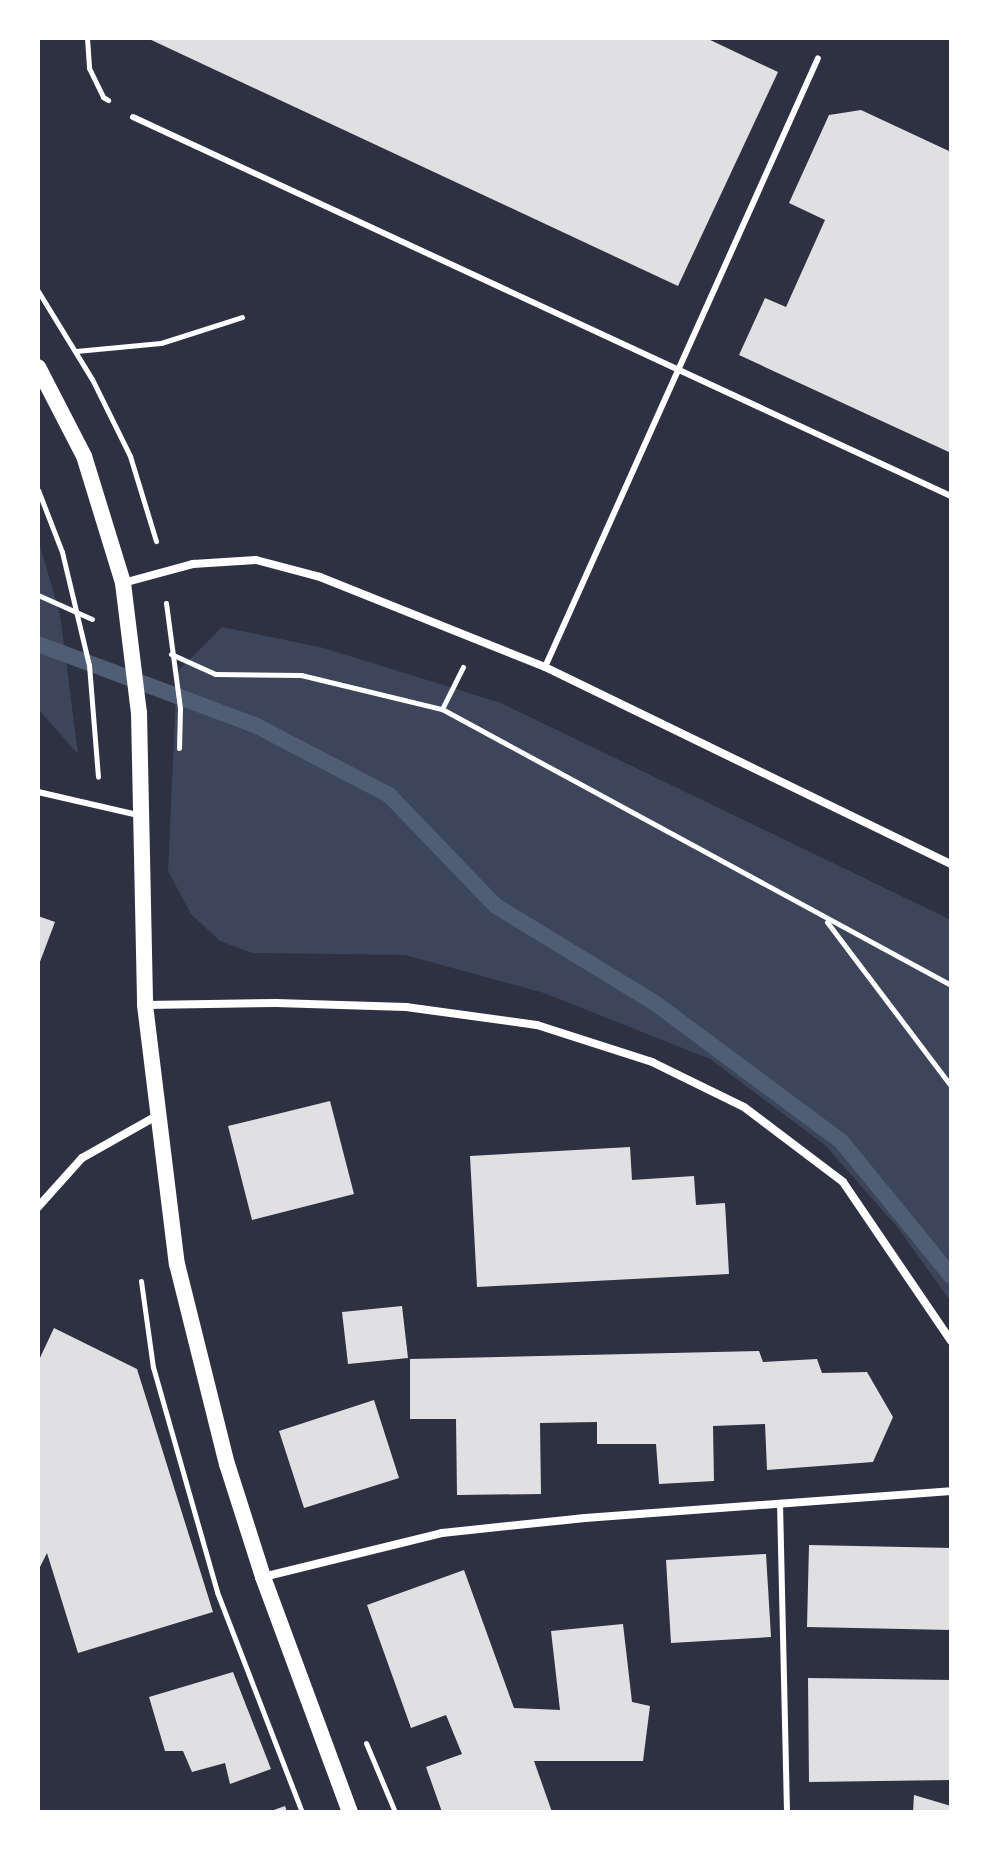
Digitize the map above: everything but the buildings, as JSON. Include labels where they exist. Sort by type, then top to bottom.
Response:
[{"type":"main road","points":[[38,367],[84,456],[123,583],[139,713],[145,1005],[177,1264],[227,1464],[263,1577],[350,1812]]},
{"type":"street","points":[[123,583],[193,564],[256,560],[320,577],[545,667],[951,864]]},
{"type":"street","points":[[145,1005],[276,1003],[406,1007],[537,1025],[652,1062],[744,1107],[843,1182],[951,1341]]},
{"type":"street","points":[[38,1207],[82,1158],[160,1114]]},
{"type":"street","points":[[263,1577],[442,1533],[585,1518],[951,1491]]},
{"type":"lane","points":[[545,667],[818,58]]},
{"type":"lane","points":[[133,117],[951,496]]},
{"type":"lane","points":[[38,792],[142,816]]},
{"type":"lane","points":[[780,1503],[787,1812]]},
{"type":"path","points":[[87,38],[89,68],[103,97],[133,117]]},
{"type":"path","points":[[76,351],[161,343],[242,317]]},
{"type":"path","points":[[38,490],[62,552],[89,665],[97,765]]},
{"type":"path","points":[[38,595],[106,626]]},
{"type":"path","points":[[161,650],[215,674],[301,675],[442,709],[951,985]]},
{"type":"path","points":[[824,918],[951,1086]]},
{"type":"path","points":[[365,1741],[395,1812]]},
{"type":"shaded area","points":[[38,539],[60,614],[78,754],[38,709]]},
{"type":"shaded area","points":[[222,627],[324,648],[501,703],[951,920],[951,1302],[898,1228],[825,1145],[710,1059],[544,993],[405,955],[252,953],[220,941],[191,914],[168,871],[177,672]]},
{"type":"waterway","points":[[38,644],[255,725],[389,795],[496,906],[655,1003],[841,1141],[951,1276]]}]
